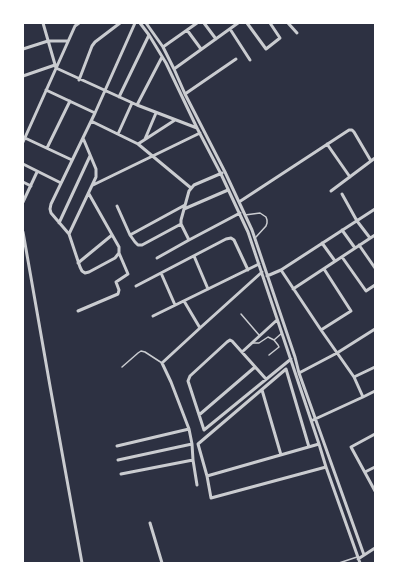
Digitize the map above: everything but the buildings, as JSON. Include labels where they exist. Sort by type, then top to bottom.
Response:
[{"type":"street","points":[[43,23],[55,66],[79,80],[104,91],[156,113],[197,128]]},
{"type":"street","points":[[23,142],[55,66],[68,41],[74,24],[79,23]]},
{"type":"street","points":[[79,80],[92,46],[120,23]]},
{"type":"street","points":[[119,253],[114,258],[85,273],[82,271],[78,263],[69,234],[59,223],[50,209],[135,23]]},
{"type":"street","points":[[364,555],[315,419],[255,238],[245,213],[163,47],[146,23],[142,25],[162,57],[221,174],[248,232],[358,560],[375,548]]},
{"type":"street","points":[[163,47],[197,23]]},
{"type":"street","points":[[204,23],[216,39]]},
{"type":"street","points":[[174,69],[237,23]]},
{"type":"street","points":[[247,23],[266,49],[280,38],[270,23]]},
{"type":"street","points":[[288,23],[297,33]]},
{"type":"street","points":[[292,27],[296,23]]},
{"type":"street","points":[[230,29],[250,60]]},
{"type":"street","points":[[188,30],[201,49]]},
{"type":"street","points":[[119,97],[149,35]]},
{"type":"street","points":[[23,49],[48,41],[68,41]]},
{"type":"street","points":[[137,105],[162,57]]},
{"type":"street","points":[[185,94],[236,59]]},
{"type":"street","points":[[23,76],[55,66]]},
{"type":"street","points":[[46,90],[94,113]]},
{"type":"street","points":[[47,148],[70,101]]},
{"type":"street","points":[[118,134],[132,103]]},
{"type":"street","points":[[144,140],[156,113]]},
{"type":"street","points":[[138,144],[175,120]]},
{"type":"street","points":[[91,121],[138,144],[191,188]]},
{"type":"street","points":[[239,202],[347,131],[352,130],[374,160],[331,191]]},
{"type":"street","points":[[93,185],[200,133]]},
{"type":"street","points":[[25,138],[72,160]]},
{"type":"street","points":[[69,234],[96,177],[96,172],[83,138]]},
{"type":"street","points":[[327,144],[350,177]]},
{"type":"street","points":[[59,223],[90,156]]},
{"type":"street","points":[[23,164],[61,184]]},
{"type":"street","points":[[23,202],[37,172]]},
{"type":"street","points":[[189,240],[181,224],[189,191],[194,185],[225,172]]},
{"type":"street","points":[[23,182],[31,186]]},
{"type":"street","points":[[130,235],[185,207],[228,190]]},
{"type":"street","points":[[78,311],[118,294],[119,290],[116,282],[128,274],[119,253],[119,247],[89,194]]},
{"type":"street","points":[[342,194],[357,221],[370,238]]},
{"type":"street","points":[[117,206],[130,235],[138,245],[142,245],[181,224]]},
{"type":"street","points":[[267,276],[281,270],[375,210]]},
{"type":"street","points":[[157,258],[189,240],[240,214],[245,213]]},
{"type":"street","points":[[342,230],[355,248]]},
{"type":"street","points":[[23,232],[82,563]]},
{"type":"street","points":[[78,263],[112,235]]},
{"type":"street","points":[[293,289],[375,235]]},
{"type":"street","points":[[136,286],[226,239],[231,238],[234,240],[248,270]]},
{"type":"street","points":[[322,243],[335,261]]},
{"type":"street","points":[[359,245],[375,268]]},
{"type":"street","points":[[194,256],[208,290]]},
{"type":"street","points":[[342,257],[366,291],[375,285]]},
{"type":"street","points":[[153,316],[263,262]]},
{"type":"street","points":[[321,330],[352,311],[324,269]]},
{"type":"street","points":[[197,485],[189,429],[172,382],[162,363],[265,270]]},
{"type":"street","points":[[281,270],[354,377],[363,398]]},
{"type":"street","points":[[161,273],[175,305]]},
{"type":"street","points":[[184,301],[200,328]]},
{"type":"street","points":[[242,352],[278,320]]},
{"type":"street","points":[[299,373],[337,353],[375,329]]},
{"type":"street","points":[[266,379],[232,341],[229,341],[190,376],[188,381],[204,430],[266,379],[290,359]]},
{"type":"street","points":[[199,415],[255,367]]},
{"type":"street","points":[[354,377],[375,367]]},
{"type":"street","points":[[309,446],[286,369],[198,444],[207,476],[211,498],[326,467]]},
{"type":"street","points":[[262,390],[282,455]]},
{"type":"street","points":[[311,421],[363,398],[375,391]]},
{"type":"street","points":[[117,446],[189,429]]},
{"type":"street","points":[[375,434],[351,447],[375,491]]},
{"type":"street","points":[[118,460],[192,444]]},
{"type":"street","points":[[207,476],[319,444]]},
{"type":"street","points":[[121,474],[193,460]]},
{"type":"street","points":[[365,472],[375,467]]},
{"type":"street","points":[[150,523],[162,563]]},
{"type":"lane","points":[[245,213],[260,213],[266,217],[266,226],[255,238]]},
{"type":"lane","points":[[241,314],[260,336]]},
{"type":"lane","points":[[274,340],[282,333]]},
{"type":"lane","points":[[252,343],[259,343],[268,337],[274,340],[278,345],[278,348],[269,355]]},
{"type":"lane","points":[[122,367],[141,351],[162,363]]},
{"type":"lane","points":[[339,563],[358,560]]}]
